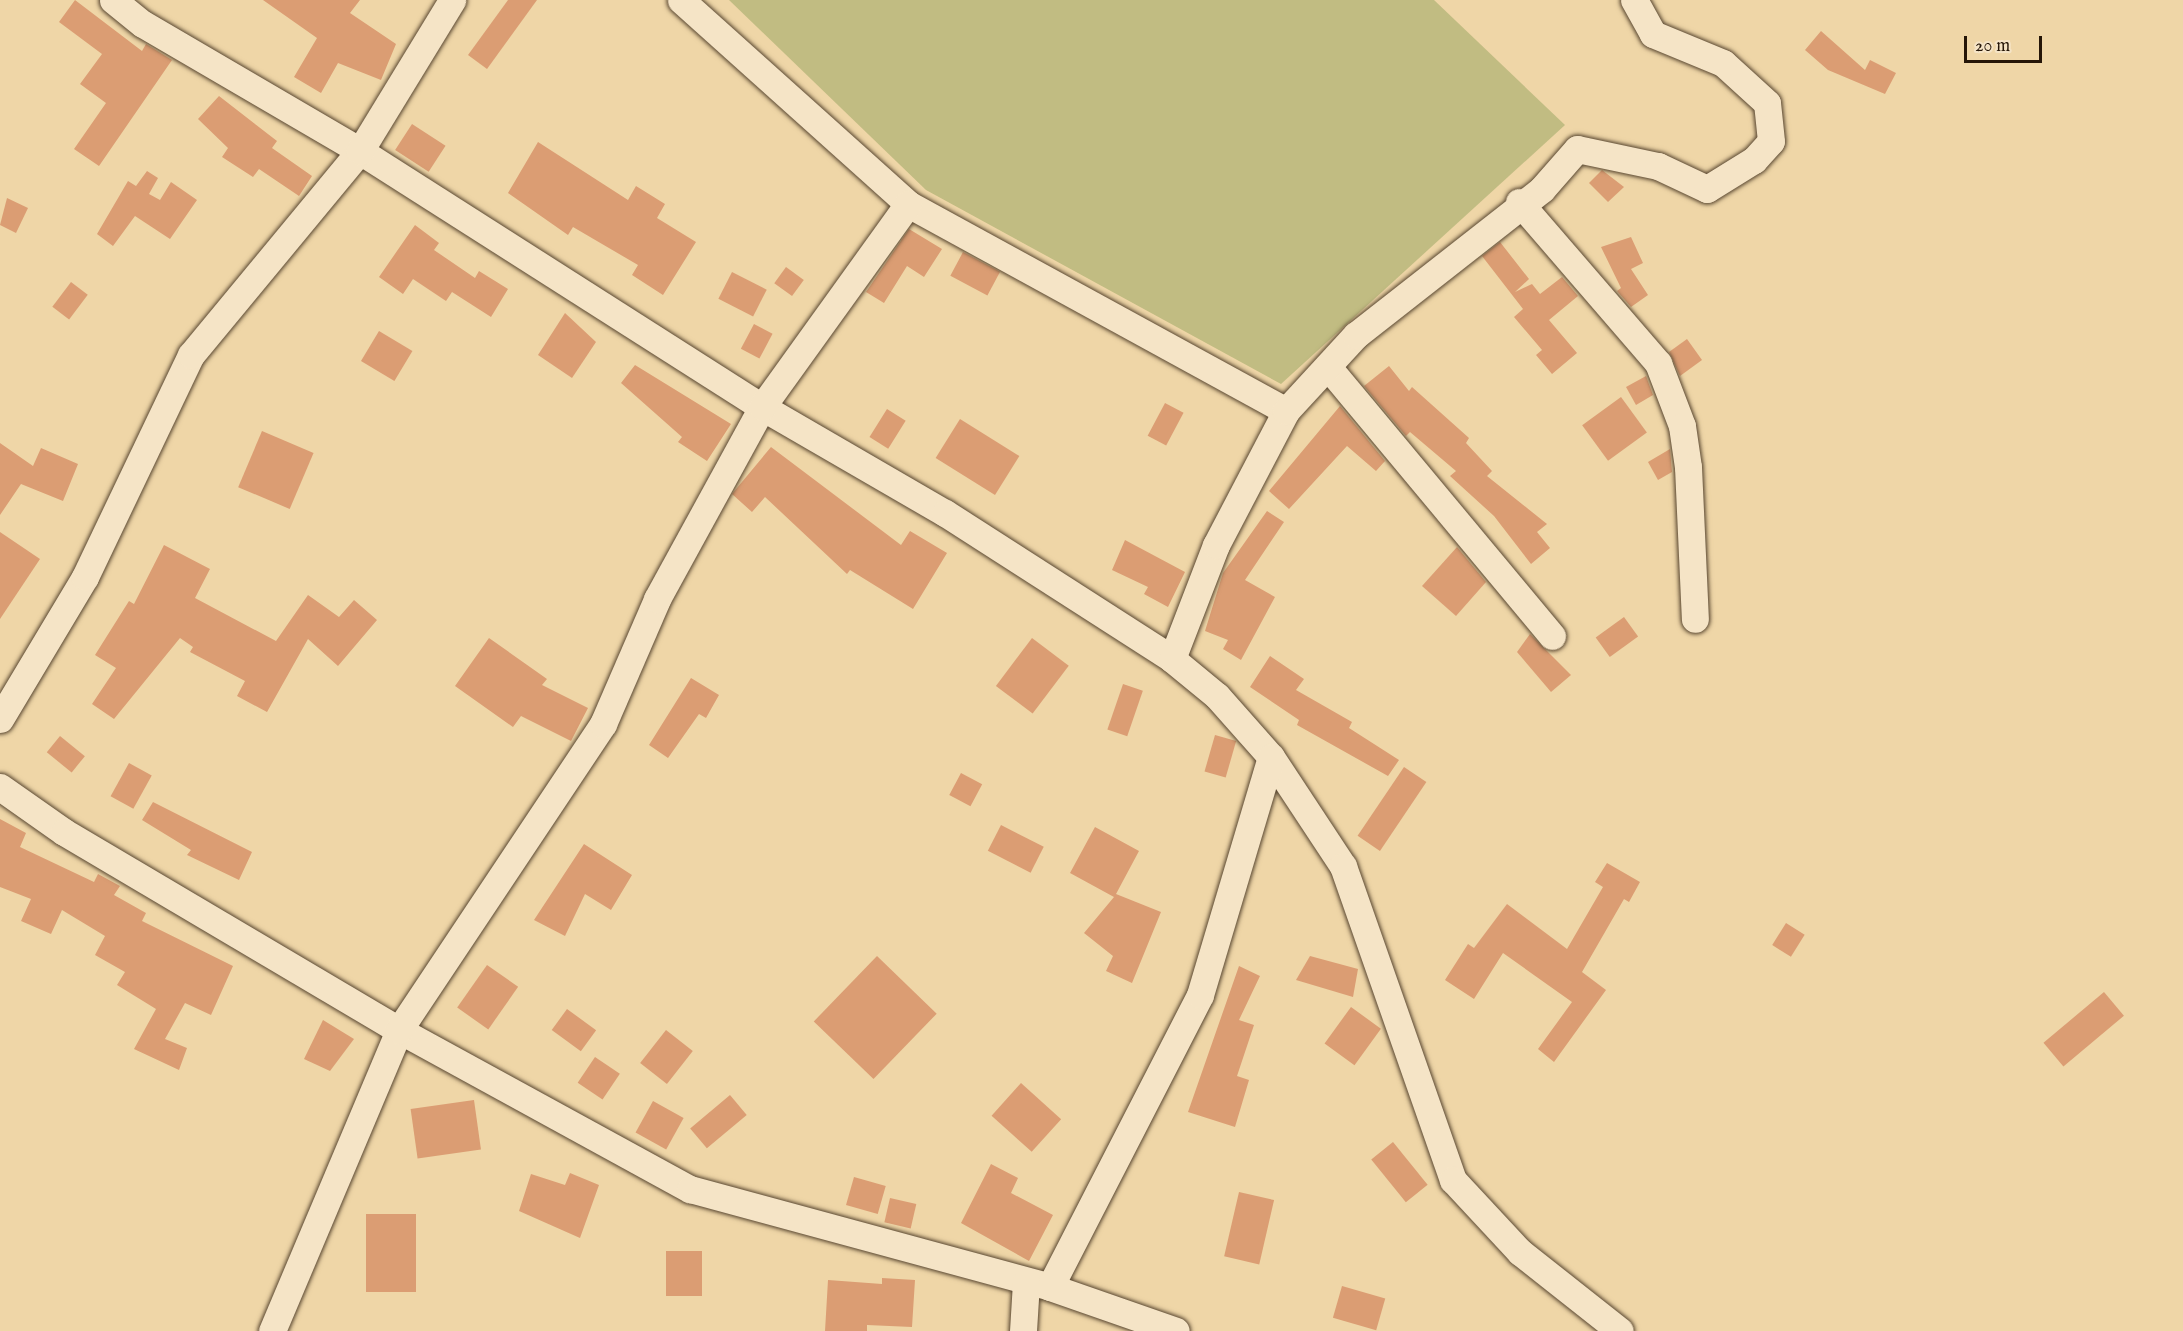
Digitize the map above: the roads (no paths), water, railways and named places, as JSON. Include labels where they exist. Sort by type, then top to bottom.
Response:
[{"type":"street","points":[[113,0],[143,24],[360,151],[762,407],[945,513],[1172,659],[1217,696],[1271,757],[1344,866],[1453,1180],[1520,1252],[1620,1331]]},
{"type":"street","points":[[0,719],[85,577],[191,355],[360,151],[452,0]]},
{"type":"street","points":[[681,0],[908,204],[1286,411]]},
{"type":"street","points":[[1172,659],[1216,545],[1286,411],[1356,335],[1519,202],[1542,189],[1576,149],[1658,166],[1707,189],[1754,160],[1771,141],[1767,103],[1723,63],[1653,34],[1634,0]]},
{"type":"street","points":[[1519,202],[1658,363],[1682,426],[1688,467],[1695,619]]},
{"type":"street","points":[[272,1331],[399,1030],[603,724],[657,599],[762,407],[908,204]]},
{"type":"street","points":[[1328,367],[1552,636]]},
{"type":"street","points":[[1023,1331],[1038,1285],[1200,995],[1271,757]]},
{"type":"street","points":[[0,787],[64,832],[399,1030],[690,1189],[1038,1285],[1176,1331]]}]
